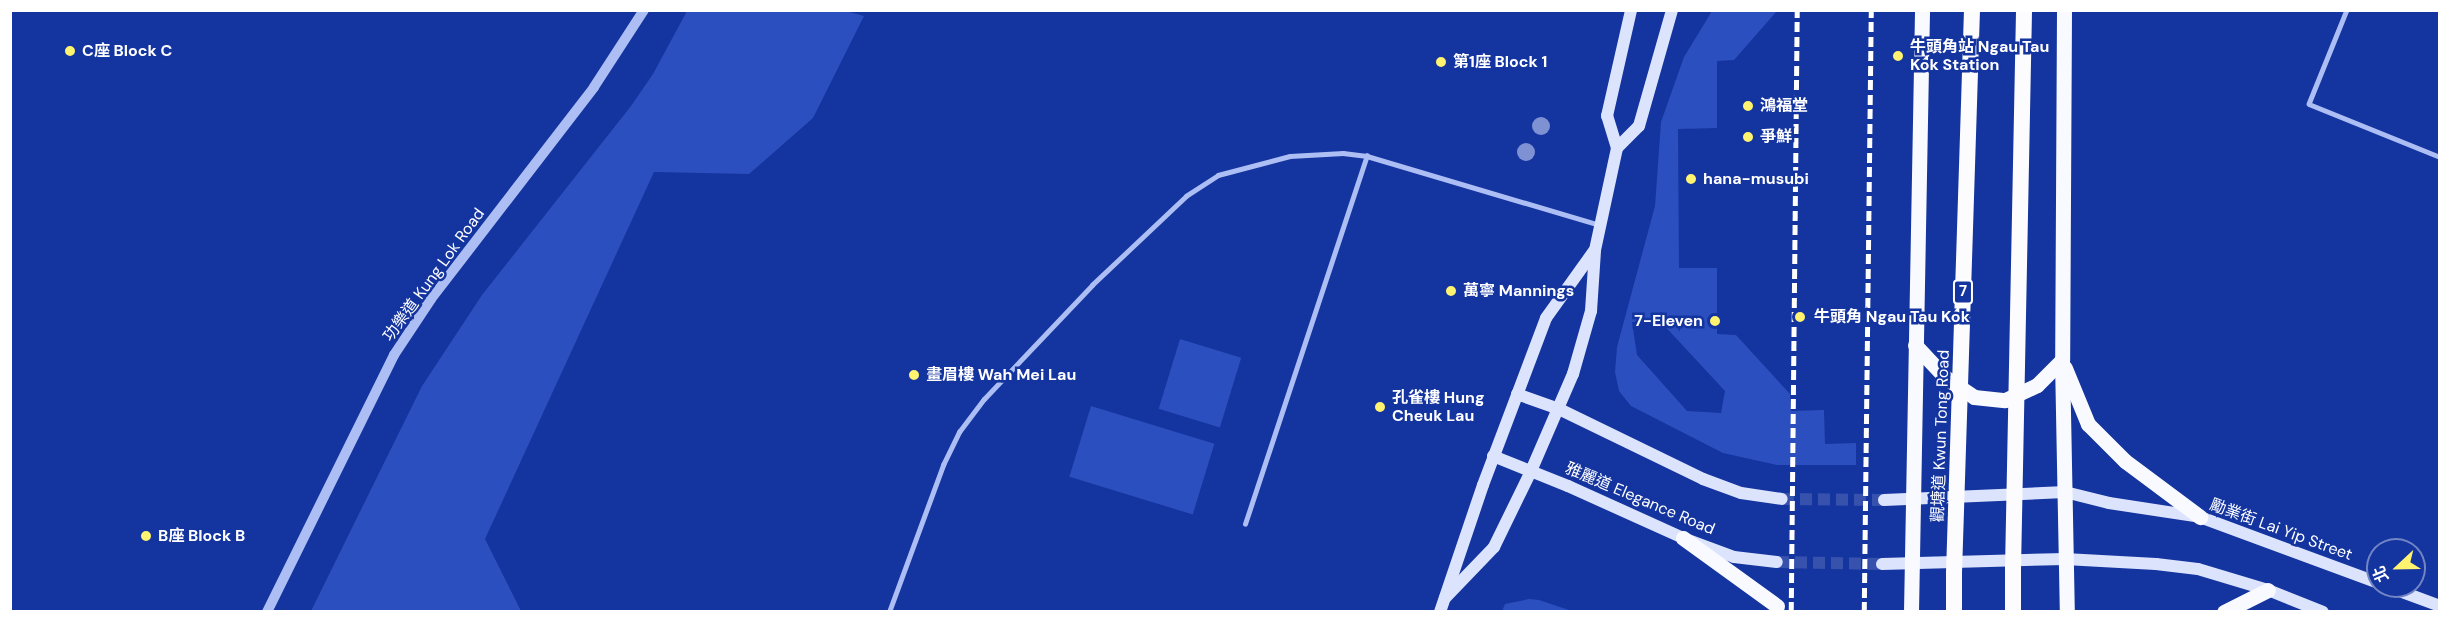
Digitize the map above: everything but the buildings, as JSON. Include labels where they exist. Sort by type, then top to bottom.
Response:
[{"type":"highway","name":"觀塘道 Kwun Tong Road","points":[[1954,612],[1972,10]]},
{"type":"highway","points":[[2013,612],[2024,10]]},
{"type":"main road","points":[[1445,598],[1494,547],[1559,410],[1591,311],[1595,250],[1617,148],[1607,116],[1632,10]]},
{"type":"main road","points":[[1617,148],[1639,126],[1672,10]]},
{"type":"main road","name":"觀塘道 Kwun Tong Road","points":[[1911,612],[1911,497],[1922,10]]},
{"type":"main road","points":[[2064,10],[2062,360],[2067,612]]},
{"type":"main road","points":[[1440,612],[1493,456],[1546,318],[1595,250]]},
{"type":"main road","points":[[1915,345],[1946,378],[1974,397],[2005,400],[2037,385],[2062,360]]},
{"type":"main road","points":[[2062,360],[2088,424],[2125,461],[2200,517]]},
{"type":"main road","points":[[1517,394],[1559,410],[1704,479],[1741,493],[1782,499]]},
{"type":"main road","name":"雅麗道 Elegance Road","points":[[1493,456],[1683,538],[1734,557],[1777,562]]},
{"type":"main road","points":[[1884,500],[1911,497],[2065,492]]},
{"type":"main road","name":"勵業街 Lai Yip Street","points":[[2065,492],[2109,503],[2200,517],[2366,579]]},
{"type":"main road","points":[[1683,538],[1777,606]]},
{"type":"main road","points":[[1882,564],[2066,559],[2156,564],[2198,569],[2268,590],[2323,612]]},
{"type":"main road","points":[[2224,612],[2268,590]]},
{"type":"main road","points":[[2418,598],[2439,606]]},
{"type":"street","name":"功樂道 Kung Lok Road","points":[[267,612],[379,383],[412,326],[594,87],[644,10]]},
{"type":"lane","points":[[2347,10],[2309,104],[2439,157]]},
{"type":"lane","points":[[890,612],[943,465],[959,432],[984,399],[1092,285],[1186,196],[1218,175],[1290,156],[1327,153],[1367,156],[1600,225]]},
{"type":"lane","points":[[1245,524],[1367,156]]},
{"type":"shaded area","points":[[687,11],[846,11],[864,16],[813,118],[749,174],[654,172],[485,539],[521,611],[311,611],[422,386],[482,295],[631,106],[653,74]]},
{"type":"shaded area","points":[[1712,11],[1777,11],[1734,60],[1717,61],[1717,128],[1678,129],[1679,268],[1717,268],[1717,334],[1736,335],[1790,394],[1791,411],[1824,410],[1825,444],[1856,443],[1856,465],[1777,465],[1723,453],[1631,406],[1619,391],[1615,372],[1617,347],[1655,206],[1661,122],[1684,57]],"holes":[[[1660,321],[1725,391],[1721,413],[1687,411],[1637,355],[1632,322]]]},
{"type":"shaded area","points":[[1180,339],[1241,358],[1220,428],[1159,409]]},
{"type":"shaded area","points":[[1091,406],[1214,444],[1193,514],[1069,477]]},
{"type":"shaded area","points":[[1529,599],[1572,611],[1502,611],[1505,604]]},
{"type":"tunnel","points":[[1782,499],[1884,500]]},
{"type":"tunnel","points":[[1777,562],[1882,564]]},
{"type":"railway","points":[[1791,612],[1797,10]]},
{"type":"railway","points":[[1864,612],[1871,10]]},
{"type":"place","name":"C座 Block C","points":[[70,51]]},
{"type":"place","name":"牛頭角站 Ngau Tau Kok Station","points":[[1898,56]]},
{"type":"place","name":"第1座 Block 1","points":[[1441,62]]},
{"type":"place","name":"鴻福堂","points":[[1748,106]]},
{"type":"place","name":"爭鮮","points":[[1748,137]]},
{"type":"place","name":"hana-musubi","points":[[1691,179]]},
{"type":"place","name":"萬寧 Mannings","points":[[1451,291]]},
{"type":"place","name":"牛頭角 Ngau Tau Kok","points":[[1800,317]]},
{"type":"place","name":"7-Eleven","points":[[1715,321]]},
{"type":"place","name":"畫眉樓 Wah Mei Lau","points":[[914,375]]},
{"type":"place","name":"孔雀樓 Hung Cheuk Lau","points":[[1380,407]]},
{"type":"place","name":"B座 Block B","points":[[146,536]]}]
